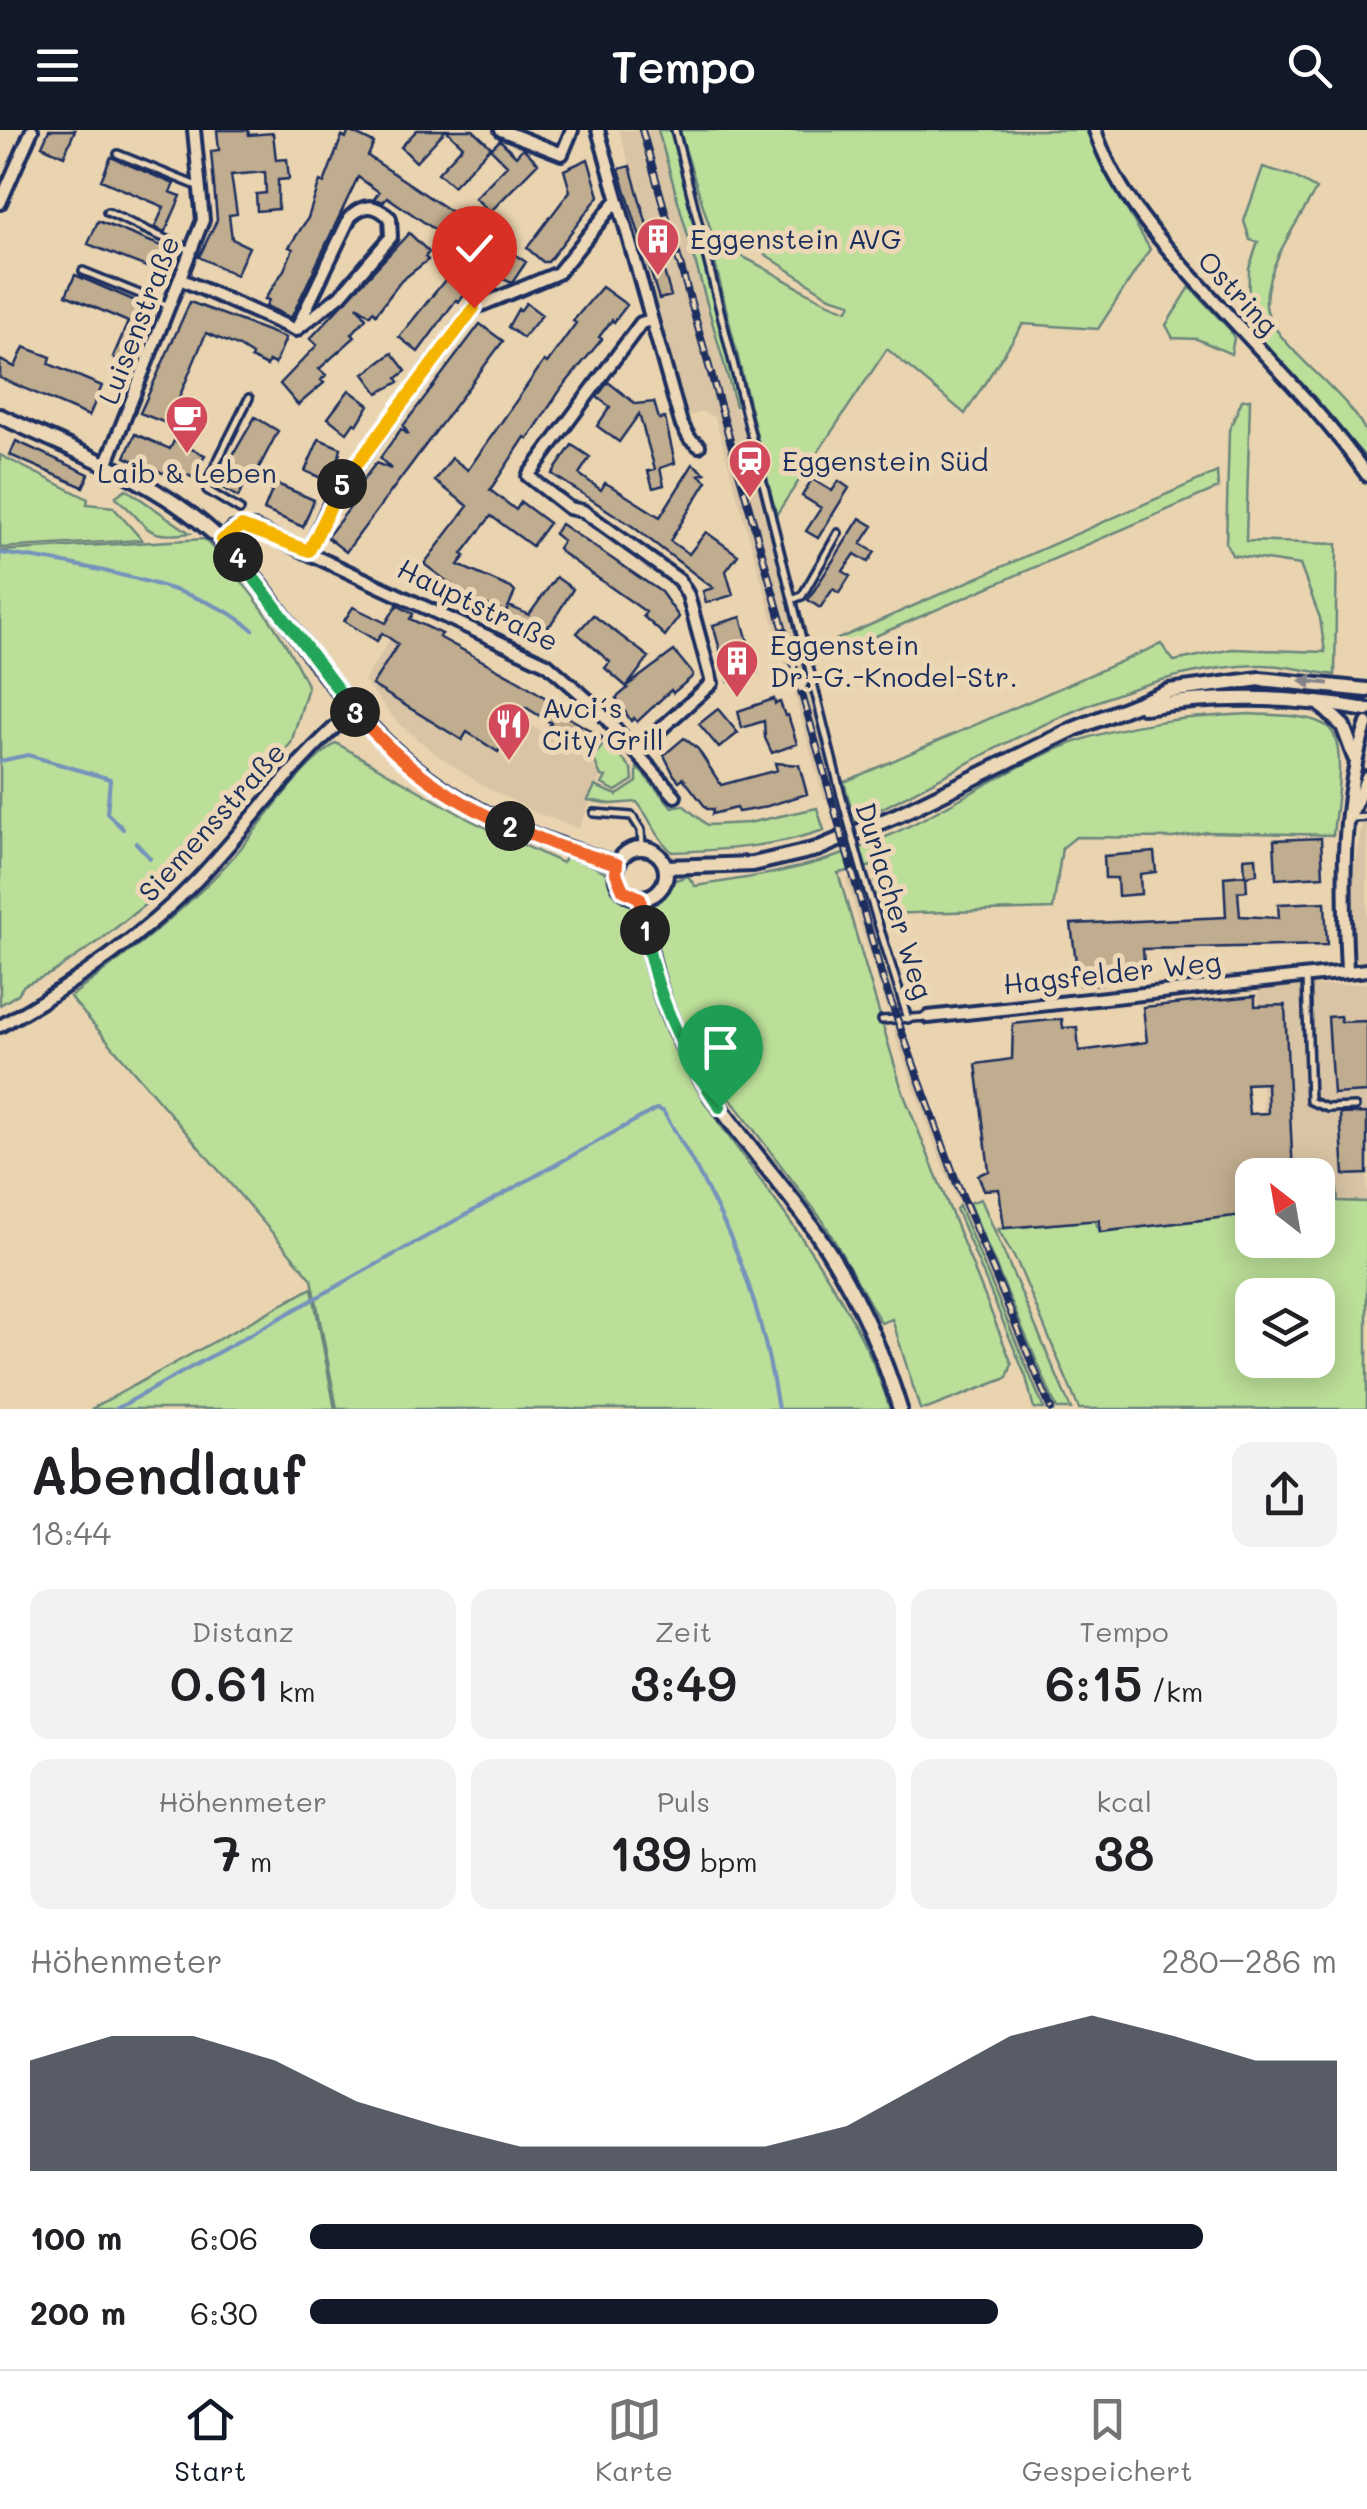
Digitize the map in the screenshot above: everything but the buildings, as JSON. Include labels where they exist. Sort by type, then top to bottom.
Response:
[{"type":"street","points":[[0,203],[32,130]]},
{"type":"street","name":"Luisenstraße","points":[[106,465],[202,220],[194,130]]},
{"type":"street","points":[[501,130],[562,154],[572,130]]},
{"type":"street","points":[[598,130],[681,423],[698,446]]},
{"type":"street","name":"Ostring","points":[[1095,130],[1116,180],[1158,239],[1333,430],[1367,475]]},
{"type":"street","points":[[309,551],[332,497],[474,308],[558,273],[617,200]]},
{"type":"street","points":[[381,208],[390,218],[391,238],[341,294],[296,330],[350,217],[358,209],[381,208]]},
{"type":"street","points":[[180,279],[296,330]]},
{"type":"street","points":[[636,751],[712,683],[688,595],[679,580],[583,511],[569,508],[528,476],[641,322],[651,320]]},
{"type":"street","points":[[0,416],[169,499],[222,540],[254,574],[354,710],[414,771],[455,799],[558,846],[617,864]]},
{"type":"street","name":"Hauptstraße","points":[[222,540],[242,526],[309,551],[537,658],[578,690],[675,796]]},
{"type":"street","points":[[666,867],[753,864],[816,848],[900,814],[1074,729],[1169,692],[1235,680],[1304,680],[1367,690]]},
{"type":"street","points":[[1122,711],[1241,698],[1318,702],[1367,710]]},
{"type":"street","points":[[1318,702],[1344,726],[1354,758]]},
{"type":"street","name":"Siemensstraße","points":[[0,1026],[84,975],[158,916],[228,846],[303,755],[354,710]]},
{"type":"street","points":[[1347,970],[1343,875],[1350,818],[1348,791],[1367,722]]},
{"type":"street","points":[[1350,818],[1367,777]]},
{"type":"street","points":[[642,848],[657,853],[666,867],[663,885],[657,892],[640,898],[623,890],[616,873],[617,864],[627,852],[642,848]]},
{"type":"street","points":[[640,898],[654,971],[682,1046],[714,1098],[807,1219],[848,1282],[877,1342],[900,1409]]},
{"type":"street","name":"Hagsfelder Weg","points":[[928,1017],[1367,970]]},
{"type":"lane","name":"Durlacher Weg","points":[[675,130],[862,875],[908,1019]]},
{"type":"lane","points":[[118,154],[200,187]]},
{"type":"lane","points":[[107,212],[190,250]]},
{"type":"lane","points":[[83,271],[169,306]]},
{"type":"lane","points":[[240,510],[206,490],[249,398]]},
{"type":"lane","points":[[794,599],[802,596],[838,532]]},
{"type":"lane","points":[[594,813],[632,816],[641,830],[642,848]]},
{"type":"lane","points":[[1350,818],[1367,818]]},
{"type":"lane","points":[[1306,974],[1310,1100],[1326,1108],[1355,1106]]},
{"type":"lane","name":"Hagsfelder Weg","points":[[882,1020],[928,1017]]},
{"type":"shaded area","points":[[619,130],[657,130],[787,585],[838,796],[824,799],[715,418],[702,412],[687,417],[643,251],[654,247]]},
{"type":"shaded area","points":[[390,639],[586,759],[593,757],[601,776],[579,829],[534,812],[482,785],[398,723],[364,681]]},
{"type":"shaded area","points":[[1367,805],[1367,964],[1359,964],[1354,958],[1350,882]]},
{"type":"shaded area","points":[[857,876],[897,1007],[886,1009],[846,879]]},
{"type":"shaded area","points":[[1367,983],[1367,1202],[1338,1202],[1335,1158],[1265,1158],[1258,989]]},
{"type":"shaded area","points":[[903,1027],[969,1203],[1057,1409],[1044,1409],[938,1154],[893,1030]]},
{"type":"green space","points":[[658,130],[671,130],[742,404],[736,406]]},
{"type":"green space","points":[[679,130],[1086,130],[1106,174],[1150,249],[1098,329],[1023,324],[965,414],[887,349],[776,515],[712,250],[721,247],[738,254],[832,304],[848,310],[851,303],[830,297],[754,247],[711,231]]},
{"type":"green space","points":[[1263,167],[1293,176],[1316,189],[1272,272],[1266,302],[1269,317],[1279,334],[1359,420],[1367,436],[1367,459],[1248,326],[1249,268],[1258,242],[1250,240],[1244,221]]},
{"type":"green space","points":[[1190,287],[1230,330],[1234,338],[1231,354],[1197,339],[1173,338],[1166,325]]},
{"type":"green space","points":[[1250,399],[1246,541],[1337,544],[1335,675],[1259,665],[1205,670],[1152,682],[1050,722],[855,822],[844,782],[1161,644],[1174,661],[1232,649],[1325,652],[1320,618],[1300,565],[1232,555],[1226,543],[1229,430],[1242,400]]},
{"type":"green space","points":[[0,455],[88,499],[87,504],[113,507],[142,540],[0,548]]},
{"type":"green space","points":[[1217,472],[1218,488],[841,651],[836,640]]},
{"type":"green space","points":[[126,489],[190,533],[162,534],[148,528],[117,499]]},
{"type":"green space","points":[[204,539],[262,608],[308,687],[291,743],[167,887],[98,942],[52,973],[24,985],[18,994],[0,1005],[0,551]]},
{"type":"green space","points":[[1250,714],[1311,719],[1328,727],[1334,735],[1339,778],[1333,835],[1207,832],[1173,838],[1076,837],[1062,848],[1053,909],[881,914],[873,866],[838,873],[902,1090],[1012,1364],[1007,1378],[927,1409],[920,1409],[892,1319],[881,1323],[823,1221],[723,1089],[703,1100],[833,1286],[874,1366],[890,1409],[337,1409],[312,1279],[70,997],[196,895],[234,856],[294,782],[336,743],[470,820],[562,863],[566,856],[601,870],[625,892],[635,917],[648,915],[648,905],[675,880],[688,876],[695,886],[716,883],[838,856],[912,825],[1016,768],[1070,744],[1158,722]]},
{"type":"green space","points":[[611,736],[621,748],[617,752],[632,770],[633,780],[616,791],[602,784],[606,777],[601,776],[593,757]]},
{"type":"green space","points":[[637,767],[672,807],[683,805],[707,825],[748,823],[817,808],[824,830],[768,844],[672,852],[637,802],[611,804],[588,800],[595,786],[617,795],[637,782]]},
{"type":"green space","points":[[1336,1180],[1338,1201],[1367,1202],[1367,1409],[1079,1409],[1018,1264],[998,1229],[1095,1220],[1100,1232],[1235,1216],[1235,1258],[1335,1258]]},
{"type":"green space","points":[[981,1199],[1071,1409],[1057,1409],[969,1203]]},
{"type":"green space","points":[[959,1206],[1044,1409],[1034,1409],[1026,1377],[956,1209]]},
{"type":"green space","points":[[312,1288],[335,1409],[91,1409]]},
{"type":"waterway","points":[[0,553],[96,569],[170,588],[232,614],[253,630]]},
{"type":"waterway","points":[[0,761],[28,755],[110,779],[107,813],[123,829]]},
{"type":"waterway","points":[[136,843],[150,858]]},
{"type":"waterway","points":[[116,1409],[656,1109],[663,1111],[705,1184],[737,1253],[761,1326],[778,1409]]},
{"type":"railway","points":[[642,130],[883,980],[956,1181],[1051,1409]]},
{"type":"place","name":"Eggenstein AVG","points":[[658,277]]},
{"type":"place","name":"Laib & Leben","points":[[187,455]]},
{"type":"place","name":"Eggenstein Süd","points":[[750,499]]},
{"type":"place","name":"Eggenstein Dr.-G.-Knodel-Str.","points":[[737,699]]},
{"type":"place","name":"Avci´s City Grill","points":[[509,762]]},
{"type":"route","points":[[474,308],[332,497],[309,551],[242,526],[232,529],[222,540],[254,574],[354,710],[414,771],[481,814],[558,846],[617,864],[618,882],[623,890],[640,898],[648,950],[672,1025],[720,1107]]}]
